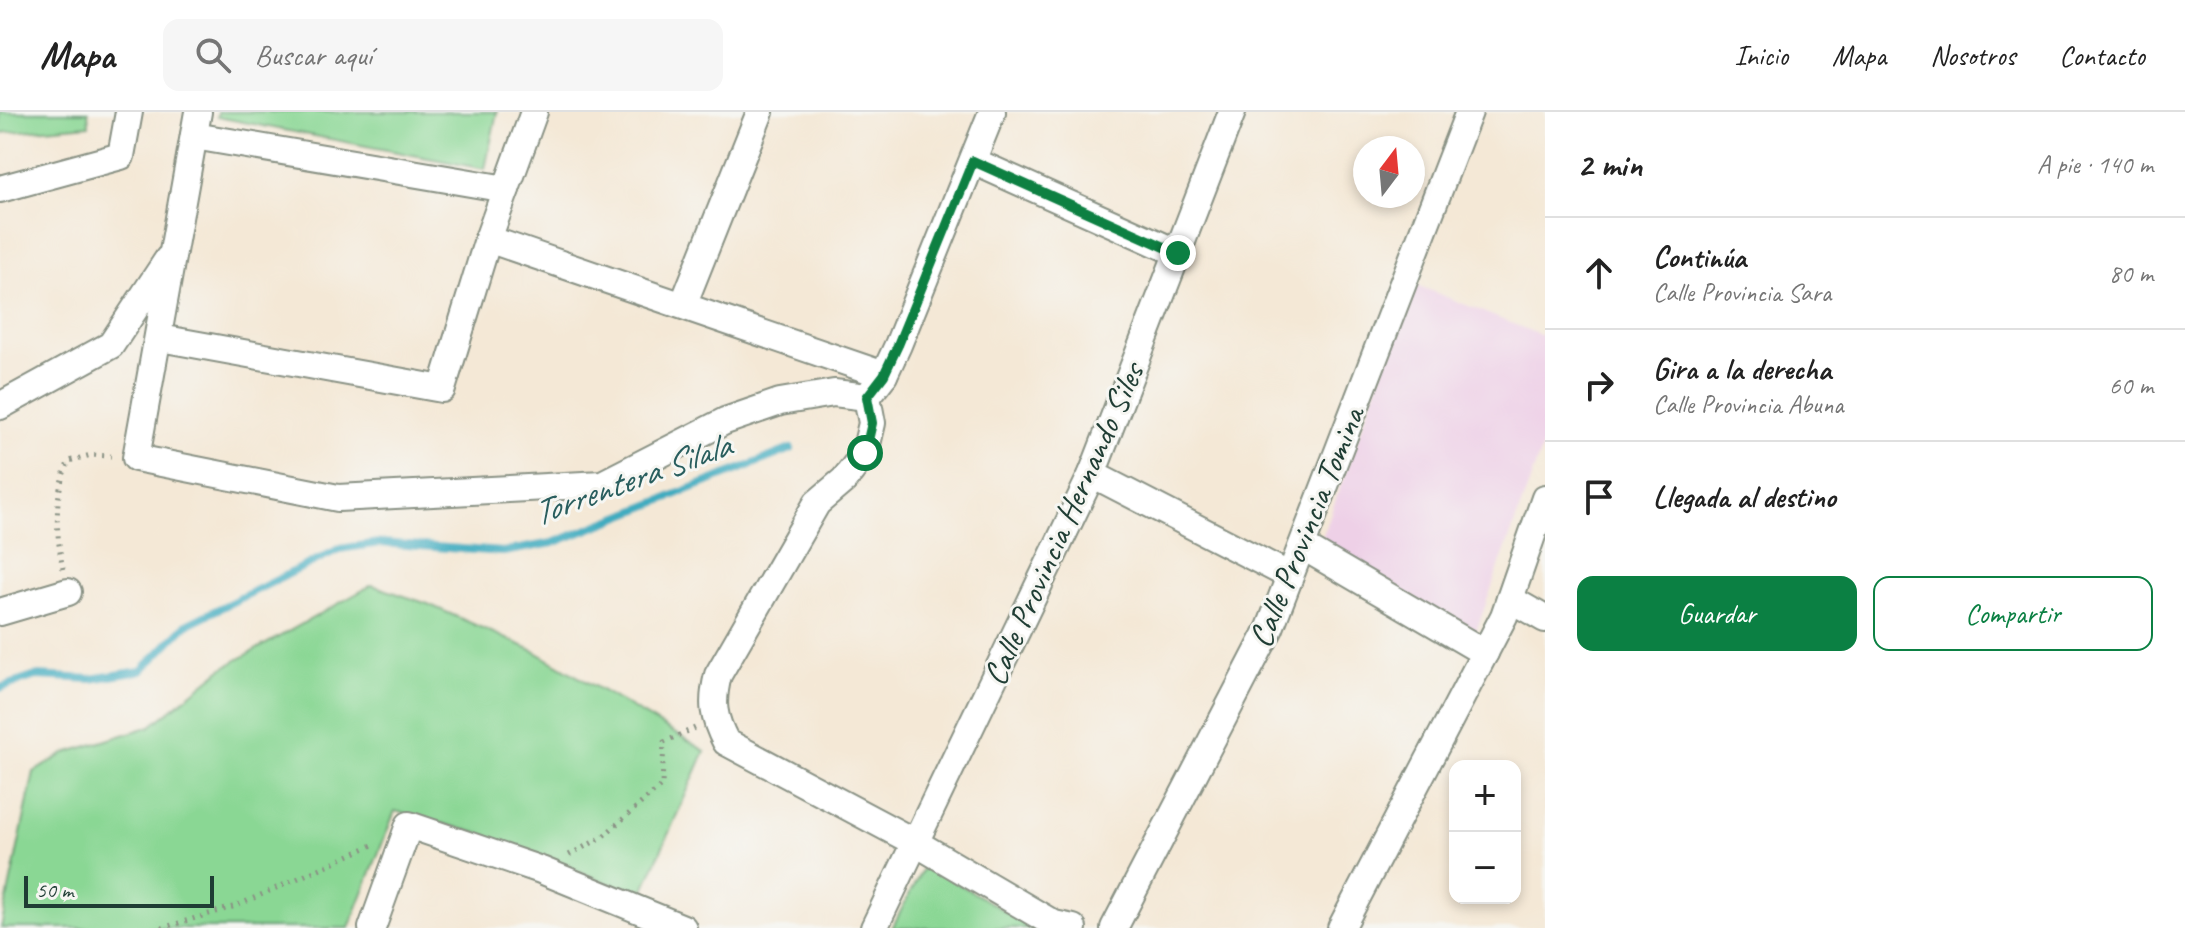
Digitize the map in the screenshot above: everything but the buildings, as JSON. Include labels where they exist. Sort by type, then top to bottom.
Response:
[{"type":"street","points":[[0,189],[121,156],[129,112]]},
{"type":"street","points":[[160,338],[442,389],[488,239],[534,112]]},
{"type":"street","points":[[683,305],[760,112]]},
{"type":"street","points":[[992,112],[884,375],[867,397],[872,423],[865,453],[844,480],[817,503],[718,675],[711,701],[714,720],[726,742],[916,843],[1060,927]]},
{"type":"street","name":"Calle Provincia Hernando Siles","points":[[874,928],[1092,474],[1232,112]]},
{"type":"street","name":"Calle Provincia Tomina","points":[[1114,928],[1270,628],[1469,112]]},
{"type":"street","points":[[506,189],[192,119],[160,338],[136,458],[338,498],[602,484],[725,421],[780,402],[834,393],[867,397]]},
{"type":"street","points":[[973,161],[1178,253]]},
{"type":"street","points":[[488,239],[884,375]]},
{"type":"street","points":[[0,406],[111,345],[174,250]]},
{"type":"street","points":[[1092,474],[1290,576]]},
{"type":"street","points":[[1341,928],[1485,653],[1510,599],[1545,498]]},
{"type":"street","points":[[1302,546],[1485,653]]},
{"type":"street","points":[[0,612],[68,592]]},
{"type":"street","points":[[1510,599],[1545,619]]},
{"type":"street","points":[[372,928],[409,825],[541,870],[683,928]]},
{"type":"path","points":[[68,592],[57,539],[61,476],[69,461],[91,455],[136,458]]},
{"type":"path","points":[[541,870],[601,838],[662,785],[664,742],[714,720]]},
{"type":"path","points":[[162,928],[236,906],[363,850],[409,825]]},
{"type":"shaded area","points":[[1414,284],[1545,337],[1545,439],[1475,634],[1320,543]]},
{"type":"green space","points":[[0,112],[88,112],[89,125],[0,133]]},
{"type":"green space","points":[[218,112],[497,112],[485,169],[217,117]]},
{"type":"green space","points":[[372,585],[428,604],[534,651],[705,751],[641,896],[485,835],[395,811],[349,928],[1,928],[34,772],[66,753],[151,726],[223,668]]},
{"type":"green space","points":[[925,864],[1033,928],[892,928]]},
{"type":"waterway","name":"Torrentera Silala","points":[[0,688],[36,676],[91,679],[141,671],[186,625],[339,549],[380,543],[503,552],[553,543],[791,449]]},
{"type":"route","points":[[865,453],[872,423],[867,397],[884,375],[898,345],[973,161],[1178,253]]}]
